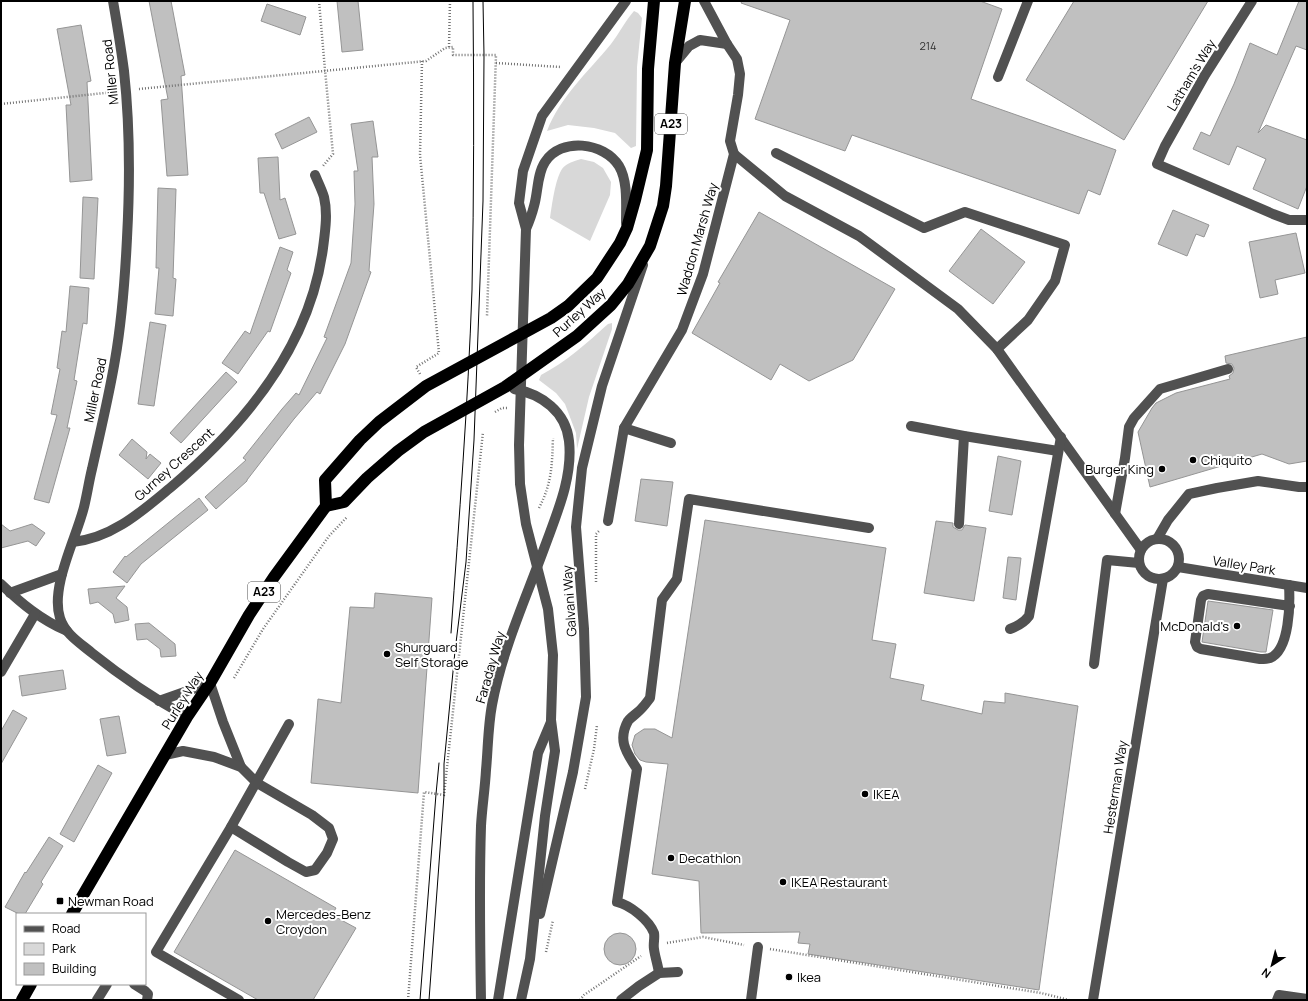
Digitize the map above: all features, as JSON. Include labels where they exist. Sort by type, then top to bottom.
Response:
[{"type":"highway","name":"Purley Way","points":[[73,913],[187,717],[210,683],[257,602],[326,506],[325,480],[369,431],[426,386],[551,318],[568,306],[597,278],[620,243],[635,200],[646,150],[648,69],[654,1]]},
{"type":"highway","name":"Purley Way","points":[[326,506],[344,502],[383,463],[424,432],[505,387],[577,336],[615,300],[628,284],[650,246],[658,224],[664,199],[675,63],[684,1]]},
{"type":"highway","points":[[22,1000],[30,985]]},
{"type":"street","name":"Miller Road","points":[[112,1],[122,54],[126,90],[129,202],[122,305],[113,369],[84,507],[62,574],[58,592],[58,604],[61,621],[67,631],[120,675],[159,702],[187,717]]},
{"type":"street","points":[[520,1000],[530,959],[555,751],[551,720],[553,655],[548,609],[526,524],[520,484],[519,445],[526,229],[519,203],[523,171],[542,116],[626,1]]},
{"type":"street","name":"Waddon Marsh Way","points":[[608,521],[624,428],[682,330],[703,274],[734,154],[730,141],[738,96],[740,74],[737,59],[727,44],[704,1]]},
{"type":"street","points":[[998,77],[1028,1]]},
{"type":"street","name":"Latham's Way","points":[[1252,1],[1205,75],[1165,146],[1157,164],[1289,220],[1307,220]]},
{"type":"street","points":[[675,63],[689,46],[700,40],[727,44]]},
{"type":"street","points":[[526,229],[534,207],[541,173],[545,162],[553,154],[564,148],[577,145],[589,146],[601,150],[610,156],[619,166],[625,184],[626,228]]},
{"type":"street","points":[[776,153],[924,228],[965,212],[1065,245],[1055,281],[1028,320],[997,349]]},
{"type":"street","points":[[734,154],[785,196],[859,236],[958,309],[997,349],[1141,550]]},
{"type":"street","name":"Gurney Crescent","points":[[73,542],[97,538],[123,524],[147,507],[190,471],[226,436],[249,409],[276,372],[290,348],[302,322],[315,289],[321,264],[326,215],[324,197],[315,175]]},
{"type":"street","name":"Galvani Way","points":[[530,959],[573,772],[586,697],[584,629],[576,527],[582,468],[602,386],[650,246]]},
{"type":"street","points":[[1115,514],[1129,427],[1134,418],[1160,389],[1228,369]]},
{"type":"street","name":"Faraday Way","points":[[481,1000],[480,923],[482,825],[492,706],[505,655],[561,502],[570,456],[567,429],[562,417],[555,408],[534,394],[505,387]]},
{"type":"street","points":[[911,426],[1058,451]]},
{"type":"street","points":[[624,428],[671,443]]},
{"type":"street","points":[[959,524],[964,436]]},
{"type":"street","points":[[1010,629],[1019,626],[1029,616],[1060,437]]},
{"type":"street","points":[[1157,539],[1168,520],[1189,494],[1258,481],[1307,487]]},
{"type":"street","points":[[660,973],[654,948],[654,934],[648,923],[637,912],[625,904],[617,902],[637,770],[622,742],[629,720],[642,709],[650,698],[662,600],[677,579],[689,498],[869,528]]},
{"type":"street","points":[[1157,539],[1169,542],[1177,550],[1179,556],[1178,567],[1170,577],[1157,580],[1150,578],[1141,569],[1139,563],[1141,550],[1150,541],[1157,539]]},
{"type":"street","points":[[1094,664],[1107,560],[1139,563]]},
{"type":"street","name":"Valley Park","points":[[1178,567],[1307,588]]},
{"type":"street","points":[[10,593],[62,574]]},
{"type":"street","name":"Hesterman Way","points":[[1093,1000],[1163,579]]},
{"type":"street","points":[[1,584],[35,614],[52,625],[67,631]]},
{"type":"street","points":[[1289,585],[1290,606],[1286,633],[1277,652],[1270,658],[1260,659],[1201,649],[1197,647],[1195,638],[1201,600],[1208,594],[1290,606]]},
{"type":"street","points":[[1,672],[35,614]]},
{"type":"street","points":[[159,702],[210,683],[223,722],[241,767]]},
{"type":"street","points":[[498,1000],[538,753],[551,720]]},
{"type":"street","points":[[239,1000],[156,952],[257,783],[289,724]]},
{"type":"street","points":[[165,755],[183,751],[214,756],[241,767],[257,783],[329,828],[334,839],[327,853],[315,870],[306,872],[231,827]]},
{"type":"street","points":[[751,1000],[758,948]]},
{"type":"street","points":[[621,1000],[639,986],[660,973],[678,972]]},
{"type":"street","points":[[97,1000],[106,985]]},
{"type":"street","points":[[136,985],[148,994],[147,1000]]},
{"type":"street","points":[[1277,1000],[1279,995],[1307,999]]},
{"type":"path","points":[[315,175],[334,154],[325,70],[320,1]]},
{"type":"path","points":[[449,47],[450,1]]},
{"type":"path","points":[[1,104],[126,90],[426,61],[445,48],[449,47],[453,47],[453,55],[496,55],[487,316]]},
{"type":"path","points":[[422,61],[420,155],[439,353],[416,367],[426,386]]},
{"type":"path","points":[[496,63],[577,67]]},
{"type":"path","points":[[488,415],[502,408],[510,408]]},
{"type":"path","points":[[408,1000],[424,792],[444,794],[483,432]]},
{"type":"path","points":[[539,508],[546,495],[551,475],[554,434]]},
{"type":"path","points":[[234,678],[263,629],[330,536],[350,514]]},
{"type":"path","points":[[758,948],[1041,992],[1069,1000]]},
{"type":"green space","points":[[634,11],[642,18],[637,67],[636,146],[631,148],[615,133],[594,128],[568,125],[547,131],[559,107],[611,44]]},
{"type":"green space","points":[[581,159],[594,162],[603,168],[611,182],[610,195],[590,241],[550,218],[556,186],[562,169],[573,161]]},
{"type":"green space","points":[[612,323],[612,329],[589,397],[577,449],[576,433],[565,404],[556,393],[539,380],[541,375],[568,358],[608,324]]},
{"type":"building","points":[[149,1],[171,1],[185,75],[181,76],[188,175],[167,176],[161,100],[168,99]]},
{"type":"building","points":[[337,1],[358,1],[363,50],[342,52]]},
{"type":"building","points":[[742,1],[980,1],[1002,9],[971,99],[1116,150],[1100,195],[1088,190],[1079,214],[852,135],[845,151],[755,119],[790,20],[741,3]]},
{"type":"building","points":[[1074,1],[1208,1],[1124,140],[1026,80]]},
{"type":"building","points":[[1299,1],[1307,1],[1307,50],[1296,46],[1258,133],[1266,125],[1307,140],[1307,186],[1298,209],[1253,189],[1266,159],[1237,146],[1229,165],[1193,149],[1201,132],[1210,136],[1234,84],[1250,43],[1277,55]]},
{"type":"building","points":[[267,4],[306,17],[300,35],[261,21]]},
{"type":"building","points":[[81,25],[91,81],[87,82],[92,180],[70,182],[66,105],[71,105],[57,29]]},
{"type":"building","points":[[309,117],[317,132],[282,149],[275,134]]},
{"type":"building","points":[[373,121],[378,157],[372,157],[374,204],[369,271],[371,272],[345,344],[320,394],[317,392],[294,419],[247,481],[216,509],[205,497],[246,460],[243,458],[282,409],[296,393],[299,395],[327,338],[324,337],[351,263],[355,204],[354,171],[358,171],[351,124]]},
{"type":"building","points":[[278,157],[280,200],[285,198],[296,234],[279,239],[264,193],[260,193],[258,158]]},
{"type":"building","points":[[158,188],[176,189],[173,278],[176,279],[173,316],[155,314],[159,268],[156,268]]},
{"type":"building","points":[[83,197],[98,198],[94,279],[80,278]]},
{"type":"building","points":[[1173,210],[1209,225],[1204,237],[1196,234],[1187,256],[1158,244]]},
{"type":"building","points":[[759,212],[895,289],[853,360],[809,381],[780,364],[771,380],[692,333],[720,283],[718,282]]},
{"type":"building","points":[[981,229],[1025,262],[993,304],[949,271]]},
{"type":"building","points":[[1296,233],[1305,273],[1275,280],[1278,294],[1260,298],[1249,242]]},
{"type":"building","points":[[280,247],[293,252],[287,270],[291,273],[270,332],[268,331],[238,374],[222,363],[245,331],[250,334]]},
{"type":"building","points":[[70,286],[89,288],[87,324],[83,323],[74,380],[77,381],[67,428],[70,428],[49,503],[34,499],[57,415],[51,414],[60,369],[57,368],[62,331],[66,332]]},
{"type":"building","points":[[150,322],[166,325],[154,406],[138,404]]},
{"type":"building","points":[[1307,337],[1307,461],[1289,464],[1262,454],[1150,487],[1138,432],[1156,403],[1176,393],[1230,379],[1229,376],[1233,373],[1234,368],[1232,364],[1226,363],[1225,356]]},
{"type":"building","points":[[226,372],[237,382],[181,443],[170,433]]},
{"type":"building","points":[[132,439],[147,452],[146,459],[150,454],[161,463],[148,479],[119,455]]},
{"type":"building","points":[[998,456],[1021,461],[1012,515],[989,511]]},
{"type":"building","points":[[641,479],[673,482],[667,526],[635,521]]},
{"type":"building","points":[[199,498],[208,510],[141,564],[127,583],[113,572],[125,556],[126,557]]},
{"type":"building","name":"IKEA","points":[[705,520],[886,548],[872,640],[896,644],[890,678],[924,685],[921,700],[982,714],[984,701],[1005,703],[1005,693],[1078,706],[1039,990],[808,954],[810,944],[798,943],[800,932],[701,933],[699,881],[652,874],[668,764],[640,760],[635,754],[632,745],[635,735],[644,729],[655,729],[672,738]]},
{"type":"building","points":[[936,521],[953,523],[953,527],[958,530],[962,530],[965,525],[986,528],[974,601],[924,593]]},
{"type":"building","points":[[1,524],[10,531],[32,524],[45,533],[36,546],[28,541],[1,548]]},
{"type":"building","points":[[1008,557],[1021,558],[1016,600],[1003,598]]},
{"type":"building","points":[[125,586],[116,598],[127,607],[129,620],[115,623],[113,614],[98,602],[90,604],[88,589]]},
{"type":"building","name":"Shurguard Self Storage","points":[[375,593],[432,598],[418,793],[311,783],[318,699],[341,703],[350,607],[374,608]]},
{"type":"building","name":"McDonald's","points":[[1208,601],[1273,610],[1266,652],[1202,642]]},
{"type":"building","points":[[149,623],[175,644],[176,656],[161,657],[160,649],[147,639],[137,640],[135,624]]},
{"type":"building","points":[[63,670],[66,689],[22,696],[19,676]]},
{"type":"building","points":[[13,710],[27,718],[1,764],[1,731]]},
{"type":"building","points":[[119,716],[126,753],[107,756],[100,719]]},
{"type":"building","points":[[98,765],[112,773],[74,842],[60,834]]},
{"type":"building","points":[[49,837],[63,846],[41,882],[43,884],[26,913],[17,913],[5,907],[25,872],[26,873]]},
{"type":"building","name":"Mercedes-Benz Croydon","points":[[235,850],[336,908],[332,915],[356,928],[313,1000],[258,1000],[174,952]]},
{"type":"building","points":[[617,933],[623,933],[633,940],[636,949],[635,955],[629,962],[623,965],[617,965],[607,958],[604,952],[604,946],[611,936]]},
{"type":"tram line","points":[[451,633],[466,419],[472,290],[474,146],[473,1]]},
{"type":"tram line","points":[[429,1000],[444,795],[444,764],[455,651],[466,562],[474,440],[483,201],[483,1]]},
{"type":"tram line","points":[[420,1000],[439,763]]},
{"type":"place","name":"Chiquito","points":[[1193,460]]},
{"type":"place","name":"Burger King","points":[[1162,469]]},
{"type":"place","name":"McDonald's","points":[[1237,626]]},
{"type":"place","name":"Shurguard Self Storage","points":[[387,654]]},
{"type":"place","name":"IKEA","points":[[865,794]]},
{"type":"place","name":"Decathlon","points":[[671,858]]},
{"type":"place","name":"IKEA Restaurant","points":[[783,882]]},
{"type":"place","name":"Newman Road","points":[[60,901]]},
{"type":"place","name":"Mercedes-Benz Croydon","points":[[268,921]]},
{"type":"place","name":"Ikea","points":[[789,977]]}]
